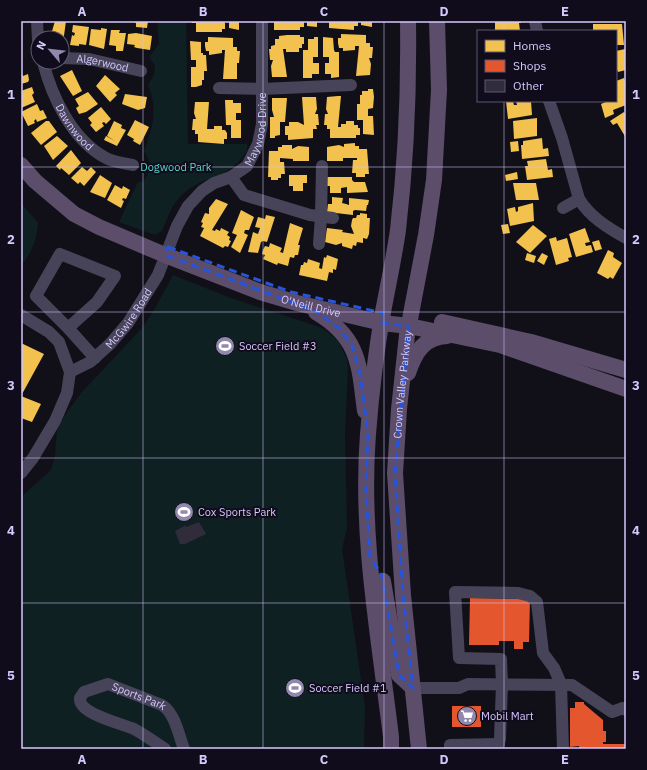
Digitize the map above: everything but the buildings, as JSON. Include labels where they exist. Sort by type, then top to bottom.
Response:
[{"type":"main road","points":[[391,749],[391,737],[370,557],[366,489],[368,434],[382,318],[398,232],[403,181],[409,68],[408,21]]},
{"type":"main road","name":"Crown Valley Parkway","points":[[418,749],[413,685],[403,595],[395,474],[399,409],[410,322],[426,235],[434,180],[439,90],[437,21]]},
{"type":"main road","name":"O'Neill Drive","points":[[21,152],[40,175],[72,203],[166,251],[260,292],[297,303],[382,318],[470,327],[626,370]]},
{"type":"main road","name":"O'Neill Drive","points":[[21,165],[34,181],[74,214],[100,227],[232,273],[291,292],[382,318]]},
{"type":"main road","points":[[297,303],[316,311],[333,322],[345,335],[354,349],[360,373],[368,434]]},
{"type":"main road","name":"O'Neill Drive","points":[[410,322],[455,335],[500,344],[626,389]]},
{"type":"main road","points":[[399,409],[412,362],[422,345],[430,339],[455,335]]},
{"type":"main road","points":[[370,557],[382,576],[399,676],[413,685]]},
{"type":"street","name":"Maywood Drive","points":[[166,251],[176,226],[188,206],[202,191],[214,182],[231,177],[247,166],[258,144],[262,124],[262,21]]},
{"type":"street","name":"Algerwood","points":[[70,58],[89,59],[142,72]]},
{"type":"street","name":"Dawnwood","points":[[45,70],[60,108],[83,141],[106,158],[133,165]]},
{"type":"street","points":[[219,88],[262,89],[352,85]]},
{"type":"street","points":[[549,102],[562,138],[579,199],[584,207],[606,227],[626,238]]},
{"type":"street","points":[[318,244],[327,217],[322,166]]},
{"type":"street","points":[[231,177],[244,195],[310,215],[327,217]]},
{"type":"street","points":[[563,208],[579,199]]},
{"type":"street","name":"McGwire Road","points":[[70,372],[95,358],[110,344],[136,312],[158,275],[166,251]]},
{"type":"street","points":[[68,328],[97,302],[115,276],[60,254],[36,296],[95,358]]},
{"type":"street","points":[[21,315],[49,332],[59,342],[70,372],[67,393],[55,421],[40,447],[21,473]]},
{"type":"street","points":[[450,749],[450,745],[498,746],[502,684],[501,659],[459,658],[455,592],[518,593],[530,596],[537,602],[543,653],[554,668],[561,684],[563,749]]},
{"type":"street","name":"Sports Park","points":[[166,749],[134,729],[94,714],[81,703],[80,698],[84,692],[108,684],[162,705],[171,716],[184,749]]},
{"type":"street","points":[[413,685],[459,688],[468,684],[572,685],[612,712],[623,708],[626,710]]},
{"type":"highlighted area","points":[[168,247],[291,292],[383,313],[382,323],[409,326],[395,473],[403,595],[413,688],[399,675],[382,576],[370,557],[366,489],[368,434],[360,373],[352,346],[340,329],[316,311],[165,255]]},
{"type":"green space","name":"Dogwood Park","points":[[157,21],[186,21],[188,144],[247,144],[247,151],[231,168],[196,185],[178,199],[169,214],[162,231],[155,235],[119,222],[138,182],[144,181],[150,166],[149,160],[144,151],[152,127],[154,111],[148,85],[154,75],[155,65],[149,57],[159,44]]},
{"type":"green space","points":[[21,203],[38,223],[33,245],[25,261],[21,265]]},
{"type":"green space","name":"Cox Sports Park","points":[[173,275],[231,298],[324,329],[338,341],[347,359],[348,368],[345,433],[347,528],[342,549],[365,707],[364,749],[21,749],[21,497],[51,470],[55,455],[57,431],[65,415],[81,393],[142,328],[153,312]]},
{"type":"place","name":"Soccer Field #3","points":[[225,346]]},
{"type":"place","name":"Cox Sports Park","points":[[184,512]]},
{"type":"place","name":"Soccer Field #1","points":[[295,688]]},
{"type":"place","name":"Mobil Mart","points":[[467,716]]}]
